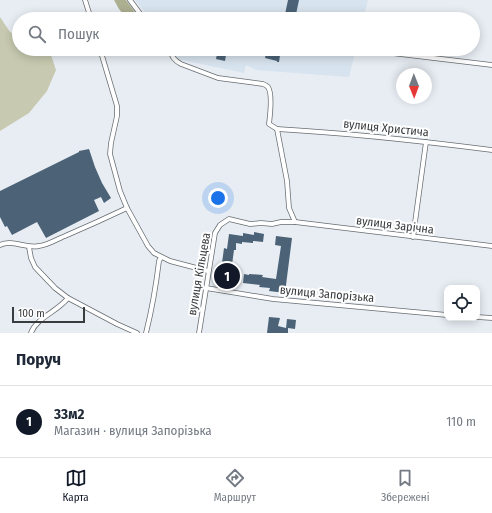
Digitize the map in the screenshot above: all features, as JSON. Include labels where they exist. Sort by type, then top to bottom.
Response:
[{"type":"street","points":[[85,0],[89,12]]},
{"type":"street","points":[[130,0],[139,12]]},
{"type":"street","points":[[102,56],[117,106],[117,116],[110,154],[120,191],[127,208],[148,246],[154,253],[170,261],[208,271]]},
{"type":"street","points":[[172,56],[181,64],[218,78],[263,84],[269,88],[271,97],[269,124],[277,129],[287,181],[289,208],[295,222]]},
{"type":"street","points":[[417,56],[492,65]]},
{"type":"street","name":"вулиця Христича","points":[[277,129],[317,131],[492,150]]},
{"type":"street","points":[[414,237],[426,142]]},
{"type":"street","points":[[0,245],[10,243],[29,247],[40,246],[87,227],[127,208]]},
{"type":"street","name":"вулиця Кільцева","points":[[199,333],[215,232],[220,225],[229,219],[250,224],[295,222]]},
{"type":"street","name":"вулиця Зарічна","points":[[295,222],[492,246]]},
{"type":"street","points":[[29,247],[31,258],[35,267],[55,288],[68,298],[137,333]]},
{"type":"street","points":[[146,333],[155,294],[159,261],[161,257]]},
{"type":"street","name":"вулиця Запорізька","points":[[206,288],[273,299],[444,315]]},
{"type":"street","points":[[31,333],[33,326],[60,306],[68,298]]},
{"type":"street","points":[[480,317],[492,318]]},
{"type":"shaded area","points":[[135,0],[368,0],[365,12],[145,12]]},
{"type":"shaded area","points":[[177,56],[354,56],[349,77],[256,70],[246,65],[244,73],[177,59]]},
{"type":"green space","points":[[114,0],[126,0],[135,12],[121,12]]},
{"type":"green space","points":[[0,17],[12,33],[12,56],[51,56],[56,70],[47,91],[29,113],[0,131]]},
{"type":"building","points":[[288,0],[299,0],[296,12],[285,12]]},
{"type":"building","points":[[217,56],[226,56],[225,61],[216,59]]},
{"type":"building","points":[[265,56],[280,56],[279,62],[265,58]]},
{"type":"building","points":[[89,149],[102,183],[111,198],[104,203],[101,197],[94,200],[99,211],[46,238],[37,222],[12,235],[7,226],[5,227],[0,217],[0,191],[79,151]]},
{"type":"building","points":[[254,232],[264,234],[263,242],[253,241],[253,243],[236,243],[229,287],[219,286],[224,248],[227,249],[229,234],[243,236],[243,233],[254,235]]},
{"type":"building","points":[[276,236],[292,238],[285,293],[269,291],[270,288],[259,287],[260,285],[243,283],[244,274],[263,275],[262,277],[276,279],[281,246],[275,245]]},
{"type":"building","points":[[269,317],[280,318],[278,326],[286,328],[287,319],[296,320],[295,329],[288,328],[288,333],[267,333]]},
{"type":"place","name":"33м2","points":[[227,276]]}]
